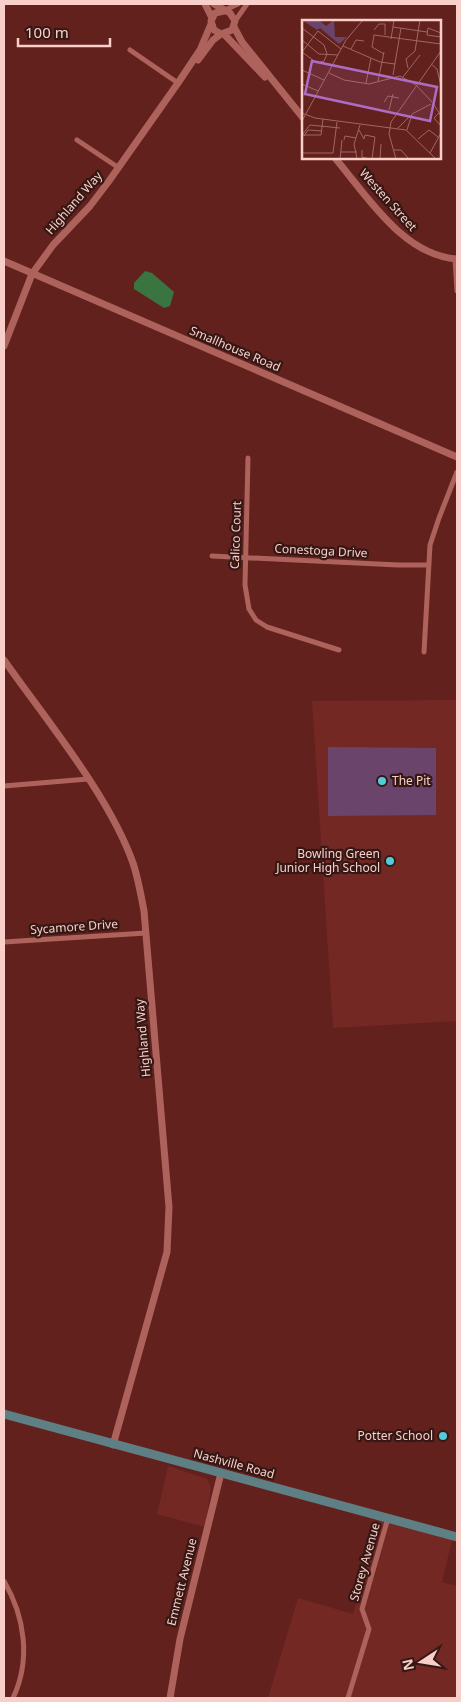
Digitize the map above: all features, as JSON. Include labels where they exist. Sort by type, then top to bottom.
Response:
[{"type":"main road","name":"Nashville Road","points":[[4,1414],[457,1537]]},
{"type":"street","points":[[205,4],[216,32],[222,34],[302,117]]},
{"type":"street","points":[[214,4],[230,13],[242,42],[302,117]]},
{"type":"street","points":[[212,21],[218,12],[238,4]]},
{"type":"street","points":[[222,34],[230,32],[246,4]]},
{"type":"street","name":"Highland Way","points":[[4,346],[32,274],[58,239],[96,198],[119,168],[200,50],[212,21]]},
{"type":"street","name":"Highland Way","points":[[178,83],[188,74],[213,40],[222,34]]},
{"type":"street","points":[[130,50],[178,83]]},
{"type":"street","points":[[77,140],[119,168]]},
{"type":"street","name":"Westen Street","points":[[336,159],[411,243],[432,254],[456,259]]},
{"type":"street","points":[[456,259],[457,291]]},
{"type":"street","name":"Smallhouse Road","points":[[4,262],[457,457]]},
{"type":"street","name":"Calico Court","points":[[248,458],[245,585],[250,611],[256,620],[267,627],[339,650]]},
{"type":"street","points":[[424,652],[428,565],[436,525],[457,472]]},
{"type":"street","name":"Conestoga Drive","points":[[212,556],[428,565]]},
{"type":"street","name":"Highland Way","points":[[4,660],[88,779],[114,823],[132,861],[140,891],[146,933],[169,1207],[169,1235],[161,1274],[113,1445]]},
{"type":"street","points":[[4,786],[88,779]]},
{"type":"street","name":"Sycamore Drive","points":[[4,942],[146,933]]},
{"type":"street","name":"Emmett Avenue","points":[[170,1698],[180,1639],[221,1473]]},
{"type":"street","name":"Storey Avenue","points":[[348,1698],[368,1629],[362,1609],[388,1518]]},
{"type":"street","points":[[4,1581],[19,1612],[23,1632],[21,1674],[13,1698]]},
{"type":"shaded area","points":[[145,271],[152,273],[174,292],[170,306],[164,308],[134,289],[134,283]]},
{"type":"shaded area","name":"Bowling Green Junior High School","points":[[457,700],[457,1021],[333,1028],[312,701]]},
{"type":"shaded area","name":"The Pit","points":[[328,747],[436,748],[436,815],[328,816]]},
{"type":"shaded area","points":[[168,1466],[207,1479],[211,1488],[205,1527],[157,1514]]},
{"type":"shaded area","points":[[381,1516],[453,1536],[442,1582],[457,1586],[457,1698],[268,1698],[298,1598],[353,1614]]},
{"type":"place","name":"The Pit","points":[[382,781]]},
{"type":"place","name":"Bowling Green Junior High School","points":[[390,861]]},
{"type":"place","name":"Potter School","points":[[443,1436]]}]
